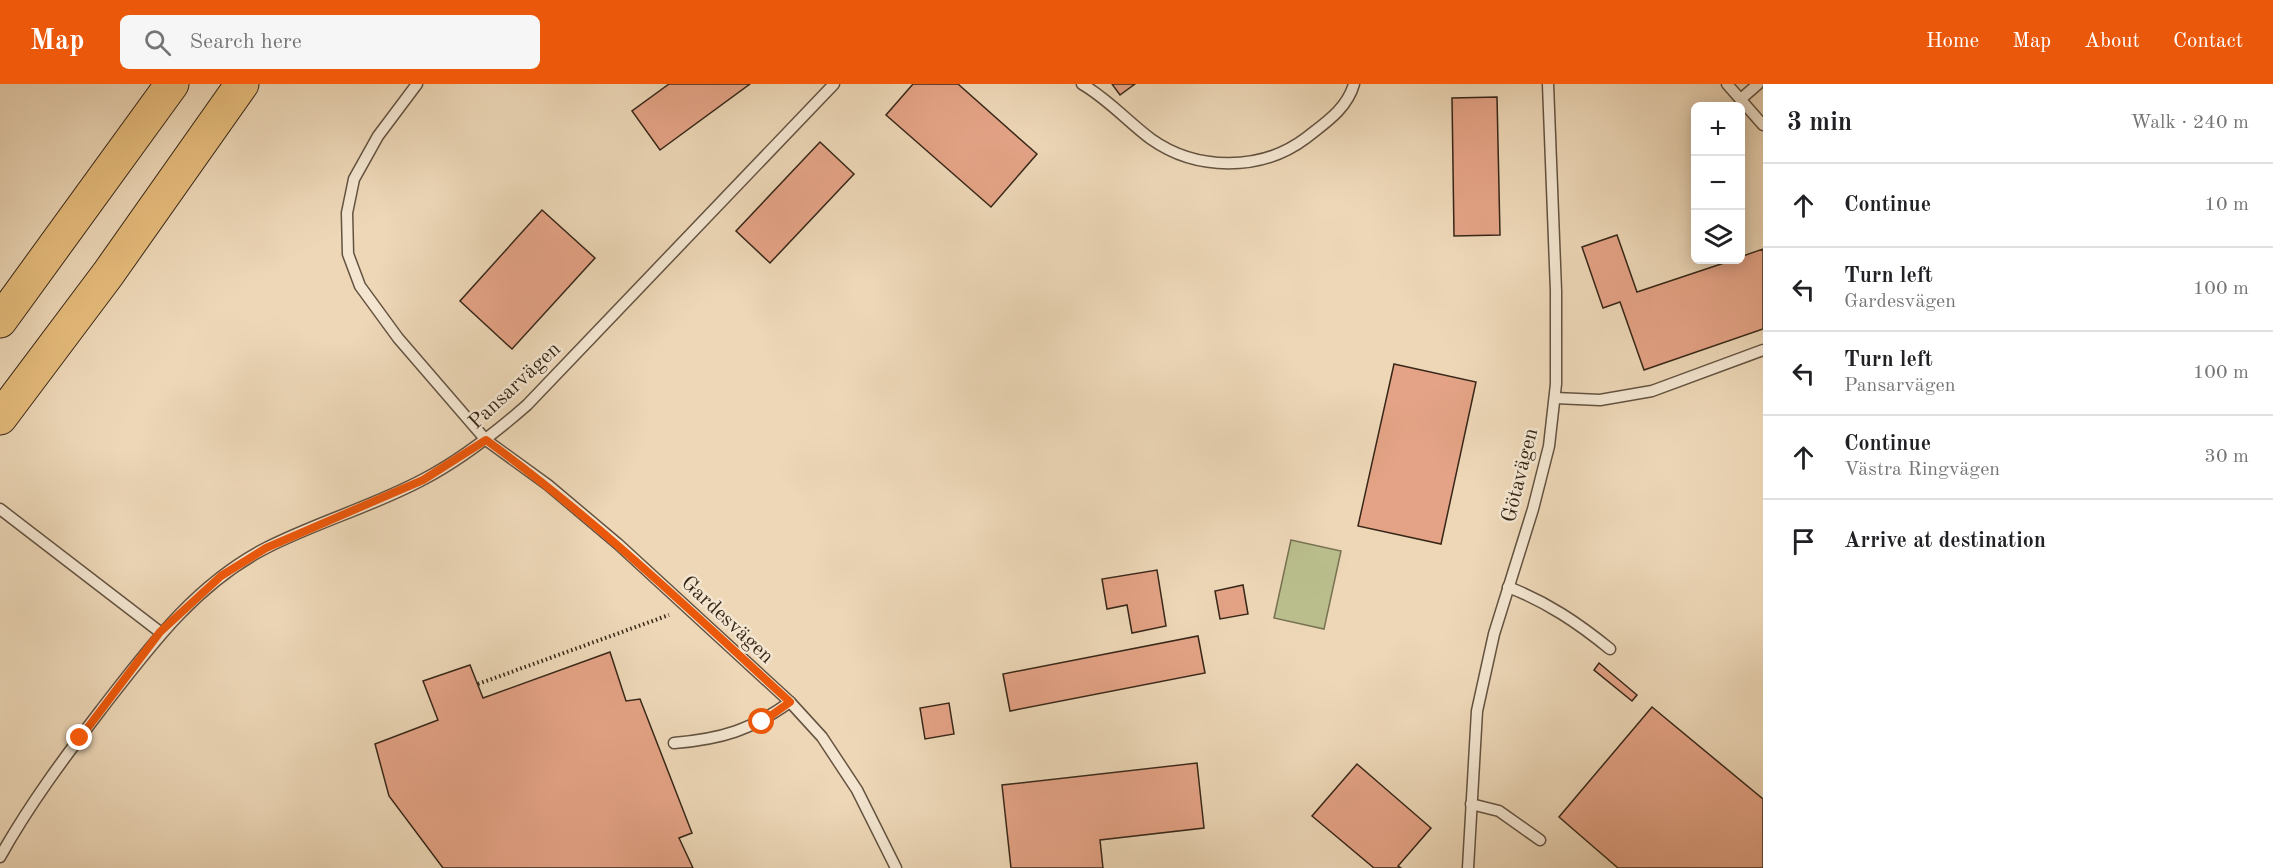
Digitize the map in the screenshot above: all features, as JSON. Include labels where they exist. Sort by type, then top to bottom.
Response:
[{"type":"highway","points":[[0,321],[172,84]]},
{"type":"highway","points":[[0,418],[108,274],[242,84]]},
{"type":"lane","name":"Gardesvägen","points":[[417,84],[378,136],[354,179],[347,213],[348,254],[360,286],[373,308],[486,440],[548,485],[618,544],[790,702],[822,737],[857,790],[896,868]]},
{"type":"lane","name":"Pansarvägen","points":[[0,857],[24,814],[160,632],[221,576],[266,548],[423,480],[486,440],[527,405],[834,84]]},
{"type":"lane","points":[[1082,84],[1096,92],[1151,139],[1185,157],[1223,165],[1260,160],[1300,143],[1336,115],[1354,84]]},
{"type":"lane","name":"Götavägen","points":[[1468,868],[1477,711],[1494,633],[1549,446],[1555,398],[1556,291],[1548,84]]},
{"type":"lane","points":[[1727,84],[1742,98],[1763,126]]},
{"type":"lane","points":[[1742,98],[1758,84]]},
{"type":"lane","points":[[1555,398],[1600,400],[1652,391],[1763,350]]},
{"type":"lane","points":[[0,509],[160,632]]},
{"type":"lane","points":[[1508,587],[1551,606],[1579,624],[1610,649]]},
{"type":"lane","points":[[674,743],[729,734],[762,722],[790,702]]},
{"type":"lane","points":[[1471,804],[1498,811],[1540,840]]},
{"type":"path","points":[[478,684],[688,608]]},
{"type":"green space","points":[[1291,540],[1341,551],[1324,629],[1274,618]]},
{"type":"building","points":[[669,84],[750,84],[660,150],[632,111]]},
{"type":"building","points":[[913,84],[958,84],[1037,154],[991,207],[886,115]]},
{"type":"building","points":[[1112,84],[1135,84],[1120,95]]},
{"type":"building","points":[[1497,97],[1500,235],[1454,236],[1452,98]]},
{"type":"building","points":[[820,142],[854,174],[770,263],[736,231]]},
{"type":"building","points":[[542,210],[595,258],[512,349],[460,301]]},
{"type":"building","points":[[1617,235],[1637,292],[1721,264],[1745,264],[1745,255],[1763,249],[1763,329],[1644,370],[1620,302],[1603,308],[1582,247]]},
{"type":"building","points":[[1394,364],[1476,382],[1441,544],[1358,526]]},
{"type":"building","points":[[1157,570],[1166,626],[1132,633],[1127,605],[1107,609],[1102,579]]},
{"type":"building","points":[[1243,585],[1248,614],[1220,619],[1215,591]]},
{"type":"building","points":[[1198,636],[1205,673],[1010,711],[1003,674]]},
{"type":"building","points":[[610,652],[626,701],[640,699],[692,833],[679,838],[693,868],[443,868],[389,796],[375,744],[438,720],[423,681],[470,665],[483,698]]},
{"type":"building","points":[[1599,663],[1637,695],[1632,701],[1594,670]]},
{"type":"building","points":[[949,703],[954,734],[925,739],[920,708]]},
{"type":"building","points":[[1652,707],[1763,799],[1763,868],[1618,868],[1559,817]]},
{"type":"building","points":[[1197,763],[1204,828],[1100,840],[1103,868],[1011,868],[1002,785]]},
{"type":"building","points":[[1357,764],[1431,828],[1398,866],[1401,868],[1374,868],[1312,816]]},
{"type":"route","points":[[80,738],[160,632],[221,576],[266,548],[423,480],[486,440],[548,485],[618,544],[790,702],[762,722]]}]
